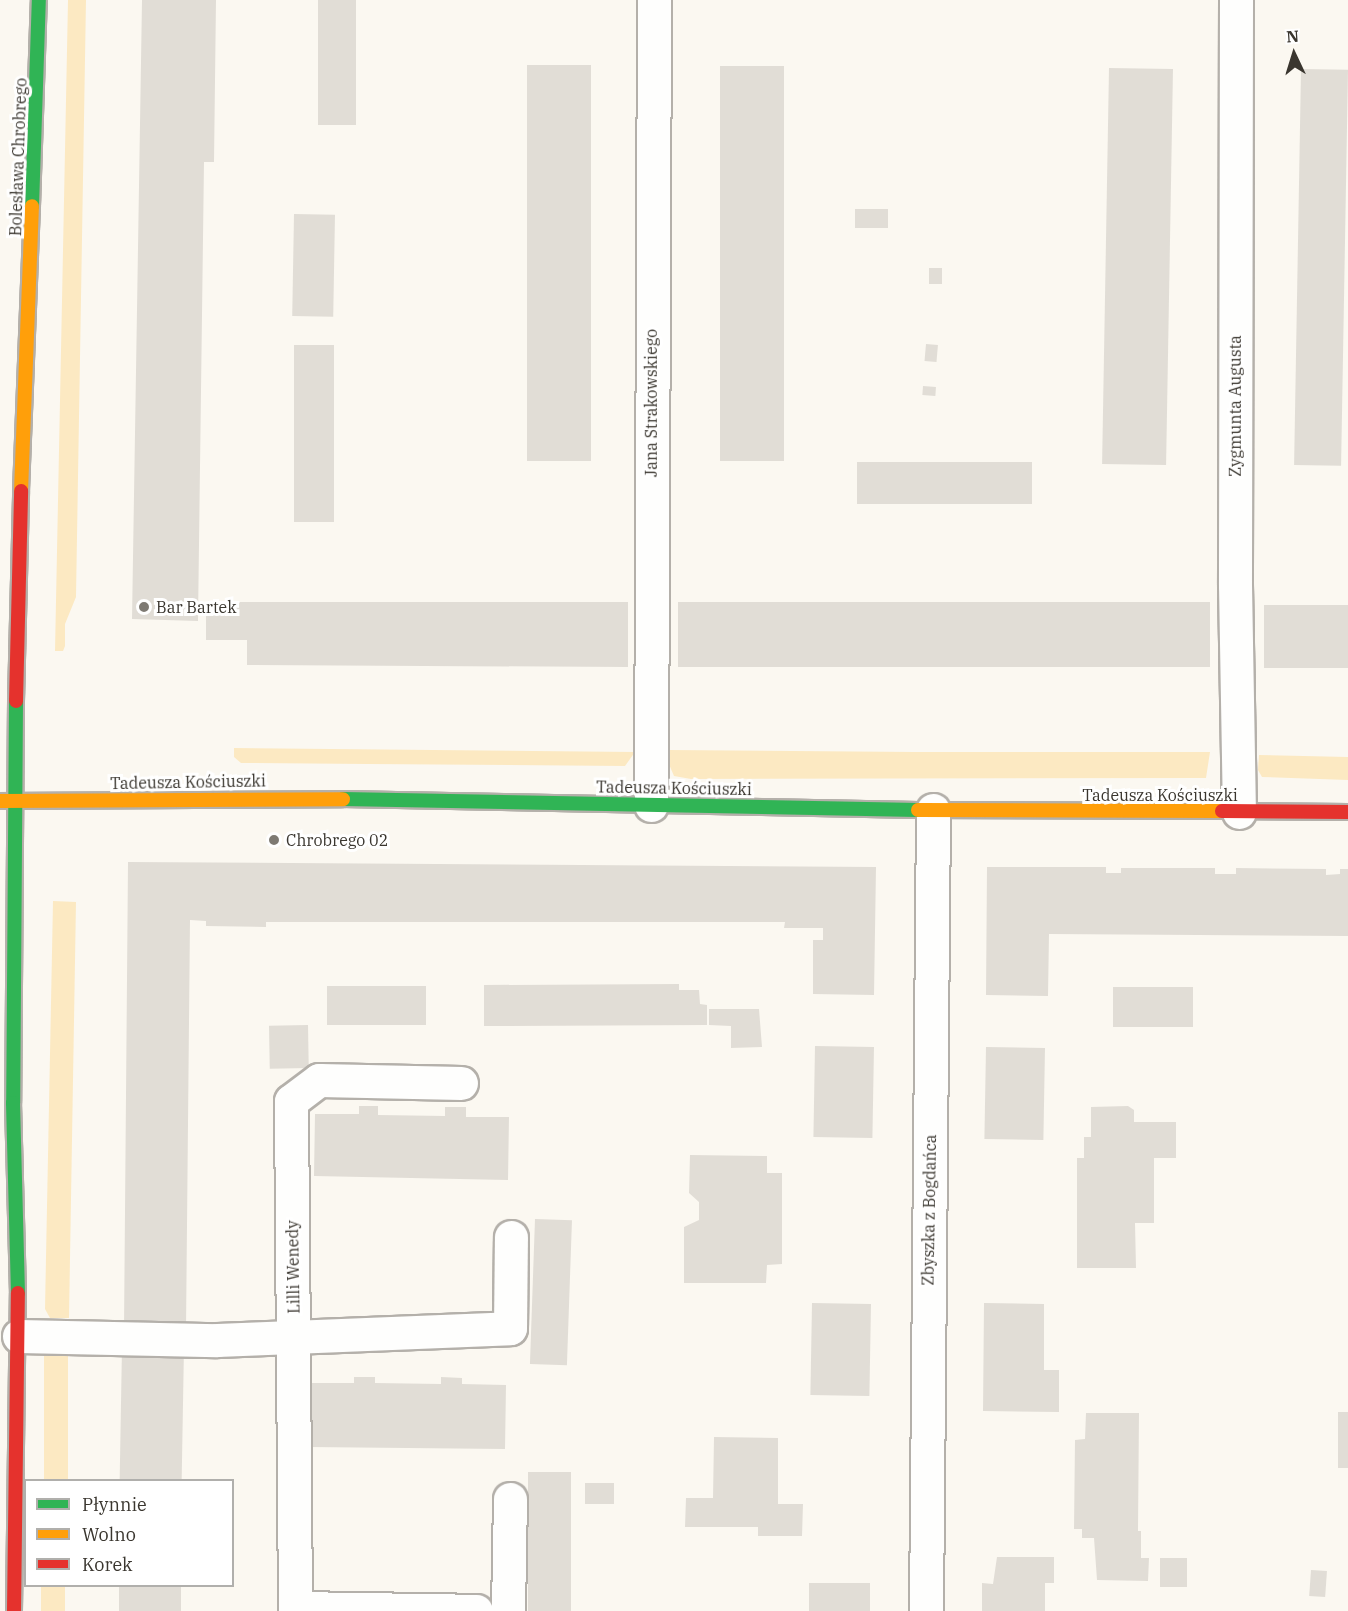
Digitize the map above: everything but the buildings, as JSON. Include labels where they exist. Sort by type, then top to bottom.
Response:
[{"type":"street","name":"Bolesława Chrobrego","points":[[14,1611],[18,1336],[14,1115],[22,400],[32,250],[39,0]]},
{"type":"street","name":"Jana Strakowskiego","points":[[651,805],[654,0]]},
{"type":"street","name":"Zygmunta Augusta","points":[[1236,0],[1235,585],[1239,812]]},
{"type":"street","name":"Tadeusza Kościuszki","points":[[0,801],[420,798],[933,810],[1348,812]]},
{"type":"street","name":"Zbyszka z Bogdańca","points":[[926,1611],[933,810]]},
{"type":"street","name":"Lilli Wenedy","points":[[295,1610],[291,1101],[320,1080],[461,1083]]},
{"type":"street","points":[[18,1336],[294,1339],[510,1328],[511,1237]]},
{"type":"street","points":[[508,1611],[510,1499]]},
{"type":"street","points":[[295,1610],[476,1611]]},
{"type":"shaded area","points":[[68,0],[86,0],[76,597],[65,624],[65,646],[63,651],[55,651]]},
{"type":"shaded area","points":[[234,748],[635,752],[625,766],[241,763],[234,757]]},
{"type":"shaded area","points":[[668,750],[1210,752],[1206,778],[691,779],[674,776],[668,762]]},
{"type":"shaded area","points":[[1259,755],[1348,757],[1348,780],[1262,777],[1258,770]]},
{"type":"shaded area","points":[[53,901],[76,902],[69,1318],[50,1318],[45,1309]]},
{"type":"shaded area","points":[[44,1349],[68,1349],[68,1479],[44,1479]]},
{"type":"shaded area","points":[[41,1587],[65,1587],[65,1611],[41,1611]]},
{"type":"traffic: fast","points":[[32,206],[39,0]]},
{"type":"traffic: fast","points":[[16,701],[13,1103],[18,1293]]},
{"type":"traffic: fast","points":[[343,799],[918,810]]},
{"type":"traffic: slow","points":[[21,491],[32,206]]},
{"type":"traffic: slow","points":[[0,801],[343,799]]},
{"type":"traffic: slow","points":[[918,810],[1222,811]]},
{"type":"traffic: jam","points":[[16,701],[21,491]]},
{"type":"traffic: jam","points":[[1222,811],[1348,812]]},
{"type":"traffic: jam","points":[[14,1611],[18,1293]]},
{"type":"place","name":"Bar Bartek","points":[[144,607]]},
{"type":"place","name":"Chrobrego 02","points":[[274,840]]}]
